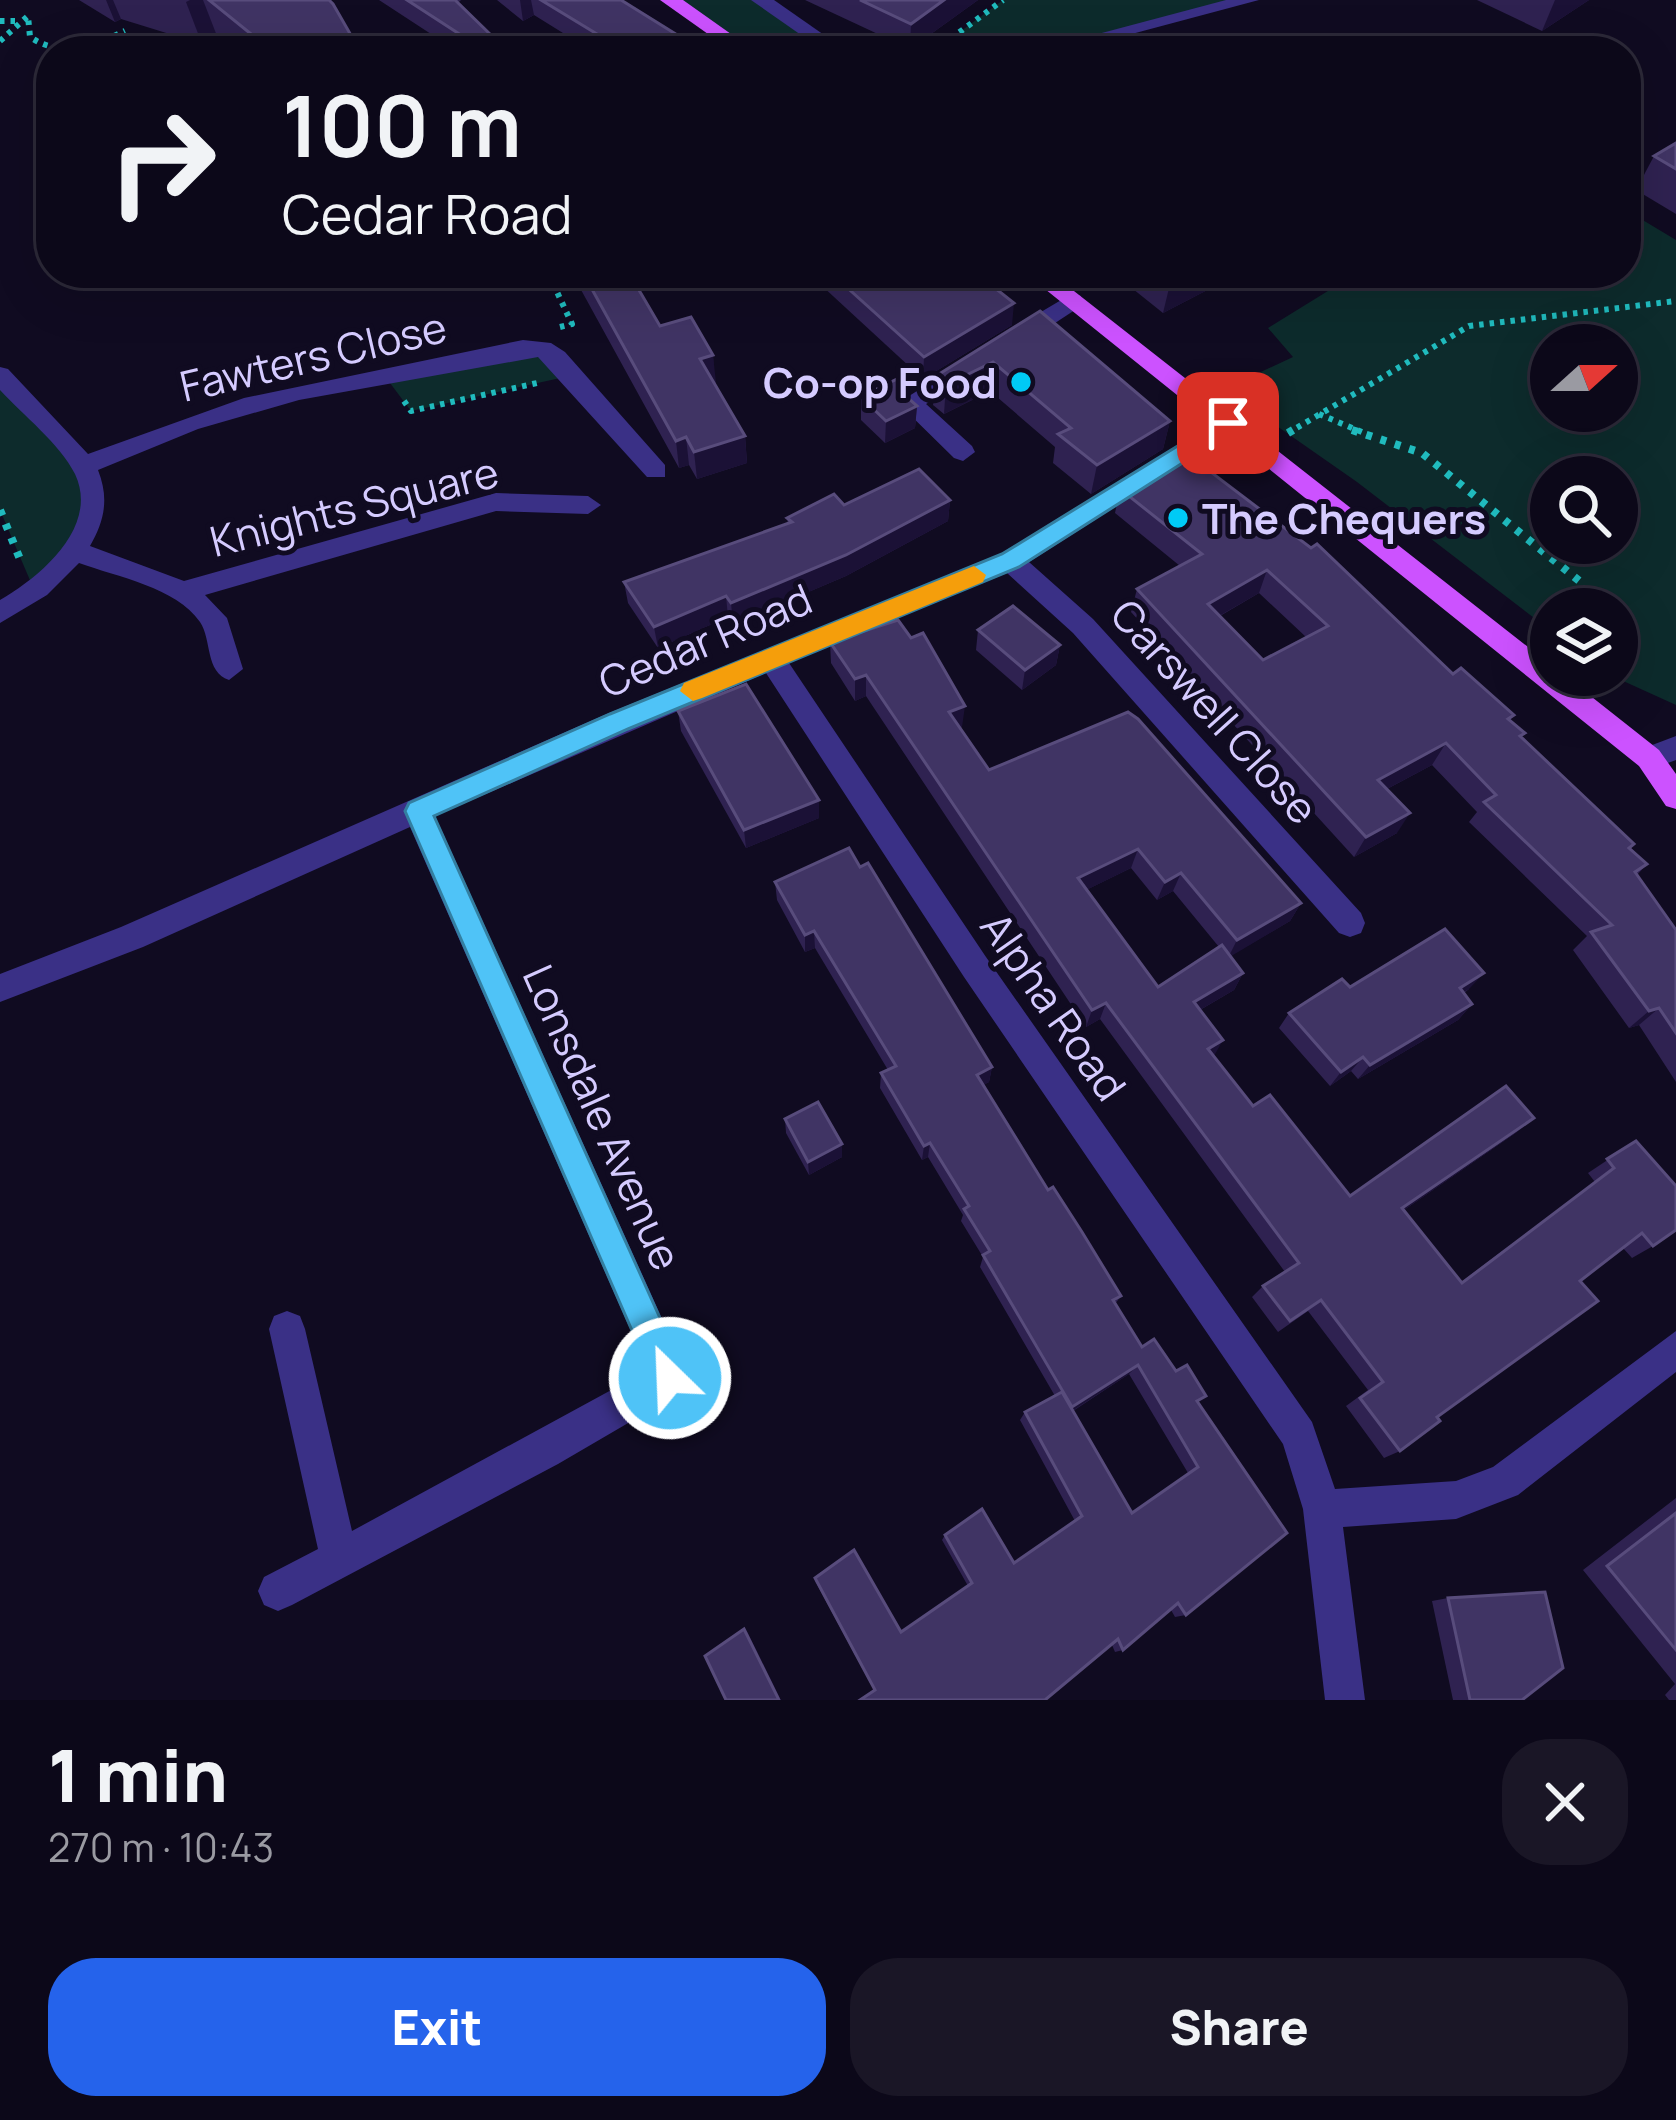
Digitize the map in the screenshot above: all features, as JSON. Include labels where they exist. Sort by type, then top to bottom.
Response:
[{"type":"main road","points":[[670,0],[723,36]]},
{"type":"main road","points":[[1055,288],[1663,753],[1676,797]]},
{"type":"street","points":[[760,0],[814,36]]},
{"type":"street","points":[[1136,0],[1151,22]]},
{"type":"street","points":[[1108,36],[1249,0]]},
{"type":"street","points":[[963,452],[910,403],[1073,302]]},
{"type":"street","points":[[543,349],[599,401],[656,471]]},
{"type":"street","name":"Fawters Close","points":[[84,466],[195,421],[291,395],[491,354],[543,349]]},
{"type":"street","points":[[0,375],[93,481],[93,502],[76,551],[35,592],[0,614]]},
{"type":"street","name":"Cedar Road","points":[[0,988],[771,658],[1011,561],[1228,423]]},
{"type":"street","name":"Knights Square","points":[[76,551],[183,591],[496,502],[588,505]]},
{"type":"street","name":"Carswell Close","points":[[1011,561],[1083,626],[1350,923]]},
{"type":"street","points":[[183,591],[213,618],[229,669]]},
{"type":"street","name":"Alpha Road","points":[[771,658],[975,967],[1299,1436],[1322,1509],[1345,1700]]},
{"type":"street","name":"Lonsdale Avenue","points":[[278,1591],[545,1451],[670,1378],[418,811]]},
{"type":"street","points":[[287,1329],[339,1558]]},
{"type":"street","points":[[1322,1509],[1456,1500],[1505,1482],[1676,1349]]},
{"type":"path","points":[[954,36],[1003,0]]},
{"type":"path","points":[[0,41],[28,16],[30,37],[36,40]]},
{"type":"path","points":[[0,21],[22,21]]},
{"type":"path","points":[[112,36],[125,31]]},
{"type":"path","points":[[543,349],[545,331],[572,324],[559,288]]},
{"type":"path","points":[[1260,449],[1469,326],[1676,301]]},
{"type":"path","points":[[1319,414],[1340,430],[1383,434],[1422,453],[1583,584]]},
{"type":"path","points":[[0,510],[35,592]]},
{"type":"green space","points":[[670,0],[761,0],[815,36],[723,36]]},
{"type":"green space","points":[[1003,0],[1249,0],[1105,36],[954,36]]},
{"type":"green space","points":[[1641,219],[1676,240],[1676,705],[1638,688],[1638,588],[1530,588],[1530,615],[1357,482],[1224,389],[1293,357],[1268,328],[1333,288],[1641,288]]},
{"type":"green space","points":[[523,348],[574,375],[411,411],[384,375]]},
{"type":"green space","points":[[0,375],[84,466],[93,502],[35,592],[0,510]]},
{"type":"building","points":[[209,0],[329,0],[351,36],[253,36]]},
{"type":"building","points":[[407,0],[455,0],[492,36],[462,36]]},
{"type":"building","points":[[541,0],[621,0],[679,36],[600,36]]},
{"type":"building","points":[[860,0],[944,0],[911,24]]},
{"type":"building","points":[[1676,143],[1676,169],[1654,156]]},
{"type":"building","points":[[591,288],[638,288],[660,326],[691,317],[713,355],[700,359],[745,436],[694,452],[686,437],[676,441]]},
{"type":"building","points":[[848,288],[995,288],[1014,303],[924,357]]},
{"type":"building","points":[[1040,311],[1170,421],[1097,465],[1058,434],[1071,428],[993,362],[946,385],[936,376]]},
{"type":"building","points":[[897,379],[899,390],[917,406],[886,421],[861,397]]},
{"type":"building","points":[[1190,444],[1217,470],[1212,473],[1311,548],[1317,544],[1453,674],[1461,668],[1514,715],[1508,719],[1525,733],[1520,736],[1634,844],[1629,848],[1647,864],[1635,872],[1676,930],[1676,1033],[1659,1008],[1649,1011],[1591,932],[1612,925],[1484,802],[1496,795],[1446,743],[1378,780],[1410,813],[1366,837],[1137,589],[1202,554],[1120,489]],"holes":[[[1267,570],[1328,626],[1263,660],[1208,604]]]},
{"type":"building","points":[[919,469],[950,500],[846,555],[731,603],[726,596],[654,627],[624,582],[792,522],[787,518],[834,494],[844,505]]},
{"type":"building","points":[[1013,606],[1060,645],[1025,670],[978,630]]},
{"type":"building","points":[[898,620],[911,638],[923,633],[965,706],[949,712],[989,770],[1128,712],[1301,903],[1237,940],[1181,873],[1165,882],[1138,849],[1078,878],[1158,987],[1222,945],[1243,973],[1194,1002],[1223,1040],[1208,1049],[1253,1106],[1270,1095],[1350,1196],[1506,1086],[1534,1118],[1402,1208],[1462,1283],[1614,1168],[1607,1159],[1636,1141],[1676,1186],[1676,1230],[1653,1246],[1642,1233],[1580,1281],[1598,1301],[1437,1417],[1440,1421],[1400,1451],[1360,1398],[1383,1382],[1321,1300],[1290,1321],[1263,1286],[1299,1263],[1106,1003],[1092,1010],[866,675],[855,679],[830,642]]},
{"type":"building","points":[[746,684],[819,800],[744,830],[678,711]]},
{"type":"building","points":[[849,848],[860,867],[868,863],[992,1067],[977,1075],[1121,1296],[1113,1300],[1142,1347],[1154,1339],[1176,1371],[1187,1365],[1206,1396],[1197,1401],[1287,1533],[1186,1615],[1178,1603],[1123,1650],[1118,1639],[1045,1700],[860,1700],[875,1690],[815,1578],[854,1550],[901,1632],[972,1583],[945,1535],[982,1509],[1014,1563],[1082,1516],[1025,1412],[1062,1392],[1132,1513],[1198,1467],[1138,1365],[1072,1407],[983,1255],[990,1251],[964,1209],[969,1206],[930,1143],[924,1146],[881,1073],[896,1066],[814,931],[805,935],[775,882]]},
{"type":"building","points":[[1445,929],[1484,973],[1460,988],[1472,1004],[1370,1065],[1363,1057],[1341,1072],[1289,1013],[1342,979],[1350,987]]},
{"type":"building","points":[[818,1102],[842,1144],[808,1162],[785,1119]]},
{"type":"building","points":[[1676,1513],[1676,1650],[1607,1566]]},
{"type":"building","points":[[1545,1592],[1563,1668],[1522,1700],[1470,1700],[1448,1598]]},
{"type":"building","points":[[744,1629],[779,1700],[726,1700],[705,1656]]},
{"type":"slow traffic","points":[[693,691],[974,575]]},
{"type":"place","name":"Co-op Food","points":[[1021,382]]},
{"type":"place","name":"The Chequers","points":[[1178,518]]},
{"type":"route","points":[[670,1378],[418,811],[619,721],[1011,561],[1228,423]]}]
